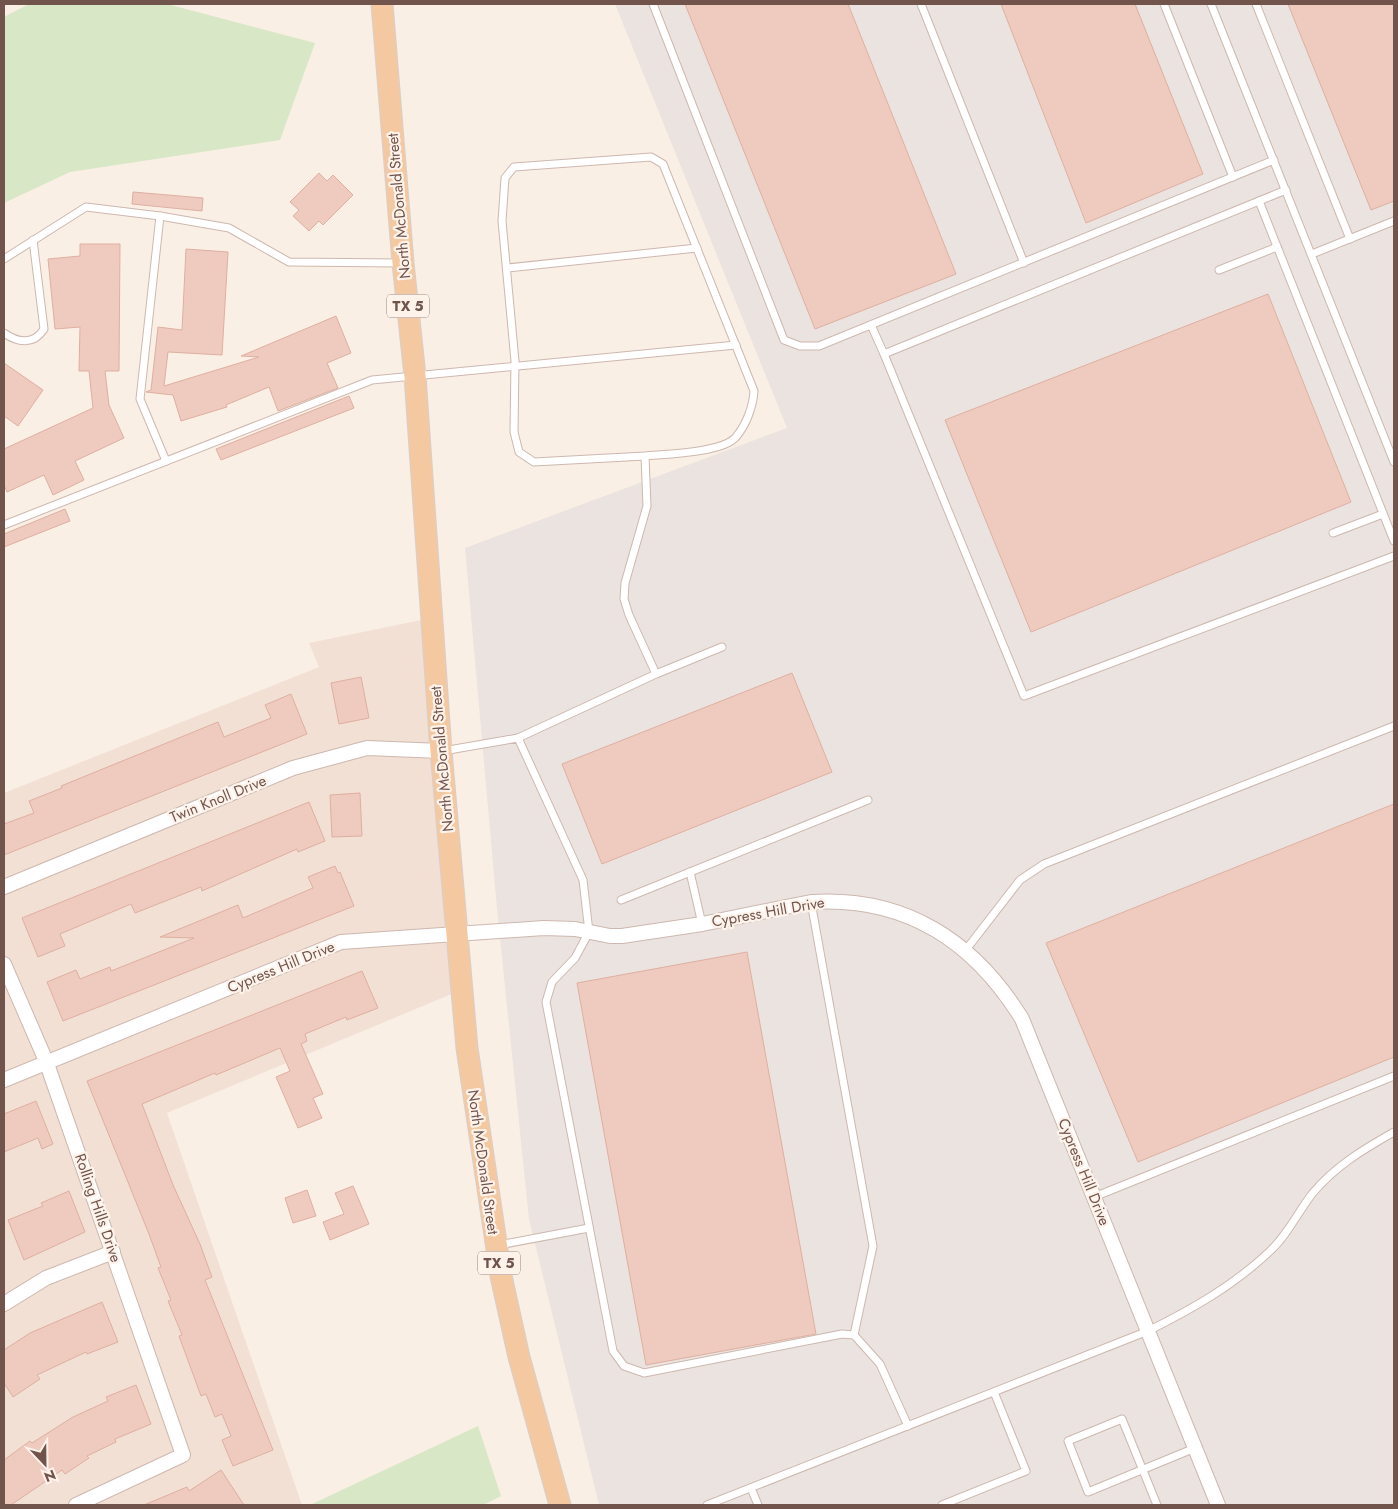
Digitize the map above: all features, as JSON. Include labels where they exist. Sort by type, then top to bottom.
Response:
[{"type":"main road","name":"North McDonald Street","points":[[382,4],[403,263],[415,376],[441,751],[467,1048],[495,1246],[519,1357],[560,1505]]},
{"type":"street","name":"Twin Knoll Drive","points":[[4,887],[293,768],[367,748],[441,751]]},
{"type":"street","name":"Cypress Hill Drive","points":[[4,1080],[46,1061],[341,942],[544,928],[622,936],[702,924],[811,902],[844,901],[898,911],[932,927],[965,951],[993,976],[1022,1019],[1218,1505]]},
{"type":"street","name":"Rolling Hills Drive","points":[[4,964],[46,1061],[183,1455],[76,1505]]},
{"type":"street","points":[[4,1304],[46,1278],[113,1252]]},
{"type":"lane","points":[[653,4],[784,340],[800,346],[820,346],[1274,160]]},
{"type":"lane","points":[[921,4],[1024,263]]},
{"type":"lane","points":[[1164,4],[1233,177]]},
{"type":"lane","points":[[1211,4],[1394,462]]},
{"type":"lane","points":[[1256,4],[1350,239]]},
{"type":"lane","points":[[651,157],[663,164],[696,248],[754,391],[753,406],[735,439],[705,451],[645,456],[534,462],[519,452],[514,432],[515,366],[502,222],[505,178],[514,167],[651,157]]},
{"type":"lane","points":[[884,354],[1286,190]]},
{"type":"lane","points":[[1259,201],[1394,541]]},
{"type":"lane","points":[[4,259],[86,207],[160,216],[229,228],[289,262],[403,263]]},
{"type":"lane","points":[[160,216],[140,399],[166,461]]},
{"type":"lane","points":[[1312,254],[1394,221]]},
{"type":"lane","points":[[4,333],[13,340],[30,341],[40,336],[44,328],[33,240]]},
{"type":"lane","points":[[1220,270],[1277,247]]},
{"type":"lane","points":[[507,268],[696,248]]},
{"type":"lane","points":[[871,325],[1024,696],[1394,556]]},
{"type":"lane","points":[[4,525],[372,380],[736,345]]},
{"type":"lane","points":[[645,456],[647,506],[626,583],[624,599],[629,615],[656,674]]},
{"type":"lane","points":[[1333,533],[1383,514]]},
{"type":"lane","points":[[441,751],[456,750],[518,738],[656,674],[722,647]]},
{"type":"lane","points":[[965,951],[1020,880],[1044,864],[1394,726]]},
{"type":"lane","points":[[518,738],[583,880],[588,932],[576,958],[552,982],[546,1002],[613,1351],[624,1366],[644,1373],[842,1334],[854,1335],[880,1364],[908,1426]]},
{"type":"lane","points":[[621,900],[868,800]]},
{"type":"lane","points":[[690,872],[702,924]]},
{"type":"lane","points":[[811,902],[873,1246],[854,1335]]},
{"type":"lane","points":[[1094,1196],[1394,1076]]},
{"type":"lane","points":[[707,1505],[1148,1331],[1195,1308],[1229,1285],[1271,1251],[1313,1192],[1352,1156],[1394,1132]]},
{"type":"lane","points":[[495,1246],[589,1228]]},
{"type":"lane","points":[[942,1505],[1026,1471],[994,1392]]},
{"type":"lane","points":[[1156,1505],[1143,1470],[1122,1419],[1068,1441],[1088,1492],[1143,1470],[1195,1448]]},
{"type":"lane","points":[[751,1488],[758,1505]]},
{"type":"shaded area","points":[[615,4],[1394,4],[1394,1505],[599,1505],[529,1219],[497,909],[465,548],[787,428]]},
{"type":"shaded area","points":[[431,618],[461,990],[167,1113],[302,1505],[4,1505],[4,793],[319,667],[309,643]]},
{"type":"green space","points":[[29,4],[167,4],[315,43],[280,140],[70,172],[4,203],[4,17]]},
{"type":"green space","points":[[478,1426],[501,1496],[483,1505],[310,1505]]},
{"type":"building","points":[[685,4],[848,4],[956,274],[815,329]]},
{"type":"building","points":[[1001,4],[1135,4],[1203,174],[1086,223]]},
{"type":"building","points":[[1288,4],[1394,4],[1394,201],[1371,210]]},
{"type":"building","points":[[319,173],[327,181],[333,175],[353,195],[323,225],[319,221],[309,231],[293,216],[299,210],[290,202]]},
{"type":"building","points":[[133,192],[203,198],[202,211],[132,204]]},
{"type":"building","points":[[80,244],[120,244],[119,371],[105,371],[109,405],[124,438],[75,461],[84,480],[53,495],[44,475],[7,492],[4,485],[4,449],[93,408],[89,371],[79,371],[80,327],[55,329],[48,259],[80,256]]},
{"type":"building","points":[[186,249],[228,252],[222,355],[168,352],[164,386],[259,357],[241,356],[336,316],[351,353],[327,363],[338,388],[278,411],[269,387],[226,405],[227,407],[181,421],[173,395],[146,392],[151,390],[158,327],[182,330]]},
{"type":"building","points":[[1268,294],[1351,502],[1031,632],[945,420]]},
{"type":"building","points":[[4,363],[43,390],[18,426],[4,416]]},
{"type":"building","points":[[349,396],[354,408],[221,460],[216,449]]},
{"type":"building","points":[[65,509],[70,521],[4,547],[4,534]]},
{"type":"building","points":[[792,673],[832,772],[602,864],[562,764]]},
{"type":"building","points":[[361,677],[369,718],[339,724],[331,683]]},
{"type":"building","points":[[291,694],[307,734],[4,855],[4,824],[34,813],[29,801],[218,722],[224,737],[271,718],[265,705]]},
{"type":"building","points":[[360,793],[362,836],[332,837],[330,795]]},
{"type":"building","points":[[309,802],[325,841],[298,852],[297,849],[202,891],[201,887],[135,913],[131,904],[60,934],[65,946],[38,957],[22,918]]},
{"type":"building","points":[[1394,804],[1394,1057],[1138,1162],[1046,943]]},
{"type":"building","points":[[335,866],[338,873],[340,872],[354,906],[63,1021],[47,982],[76,970],[80,979],[110,967],[111,971],[194,938],[160,937],[238,905],[243,918],[313,888],[308,877]]},
{"type":"building","points":[[747,952],[816,1334],[646,1365],[577,983]]},
{"type":"building","points":[[362,971],[378,1008],[347,1020],[346,1017],[305,1034],[307,1041],[301,1044],[323,1094],[313,1098],[322,1118],[298,1128],[276,1077],[290,1071],[280,1048],[142,1104],[173,1185],[200,1244],[212,1277],[205,1280],[273,1450],[233,1466],[222,1440],[231,1436],[222,1414],[215,1417],[206,1394],[201,1396],[179,1336],[182,1335],[168,1301],[171,1300],[158,1268],[161,1267],[87,1081]]},
{"type":"building","points":[[36,1101],[53,1144],[42,1149],[38,1138],[4,1152],[4,1114]]},
{"type":"building","points":[[353,1186],[369,1224],[330,1240],[323,1222],[344,1214],[335,1193]]},
{"type":"building","points":[[307,1190],[316,1216],[293,1223],[285,1198]]},
{"type":"building","points":[[69,1191],[85,1232],[24,1260],[8,1220],[43,1206],[41,1203]]},
{"type":"building","points":[[102,1302],[118,1342],[87,1354],[86,1352],[37,1375],[40,1379],[13,1397],[4,1383],[4,1350],[30,1333]]},
{"type":"building","points":[[136,1385],[151,1424],[115,1439],[116,1442],[87,1456],[89,1458],[65,1474],[62,1470],[11,1505],[4,1505],[4,1460],[30,1441],[32,1443],[73,1417],[108,1401],[106,1397]]},
{"type":"building","points":[[221,1470],[244,1505],[144,1505],[187,1487],[189,1491]]}]
